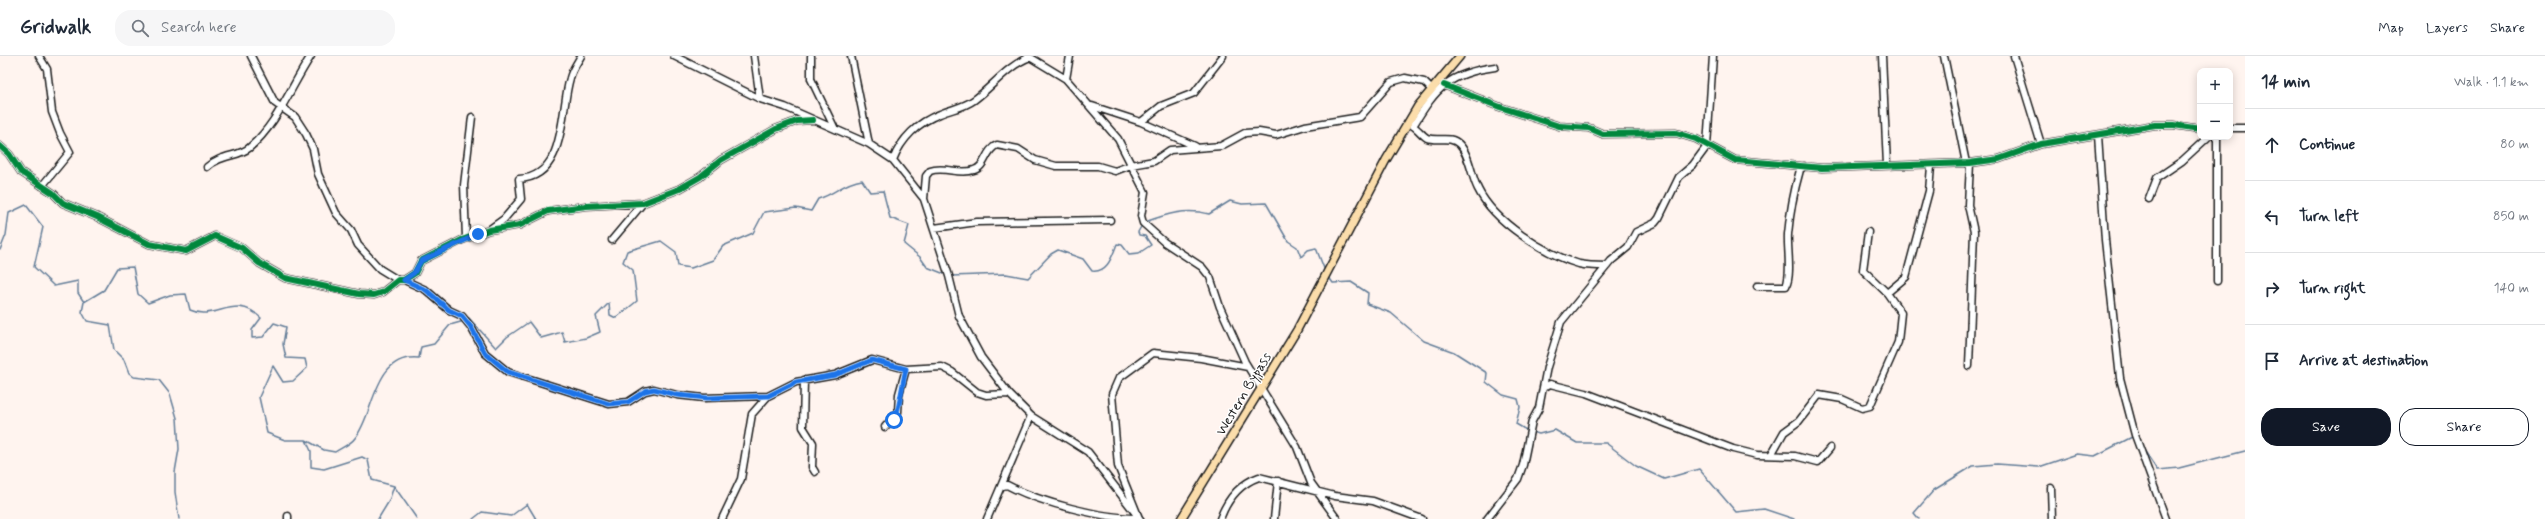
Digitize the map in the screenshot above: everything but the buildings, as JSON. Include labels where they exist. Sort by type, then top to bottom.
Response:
[{"type":"main road","points":[[1431,89],[1460,56]]},
{"type":"main road","name":"Western Bypass","points":[[1181,519],[1262,391],[1324,280],[1386,160],[1431,89]]},
{"type":"street","points":[[40,56],[47,69],[52,112],[60,133],[70,152],[42,186]]},
{"type":"street","points":[[251,56],[271,96],[280,107],[295,117],[306,134],[313,149],[320,181],[336,213],[351,230],[358,245],[380,269],[401,280],[426,290],[449,310],[462,316],[471,327],[485,353],[495,363],[508,372],[609,404],[628,402],[645,391],[654,389],[677,395],[707,398],[768,396]]},
{"type":"street","points":[[207,167],[220,158],[249,148],[268,126],[311,56]]},
{"type":"street","points":[[489,230],[504,219],[521,199],[519,179],[531,179],[536,175],[545,166],[560,140],[570,77],[581,56]]},
{"type":"street","points":[[674,56],[760,99],[834,128],[869,144],[893,160],[924,199],[963,327],[981,357],[1008,394],[1031,416],[1088,452],[1139,519]]},
{"type":"street","points":[[754,56],[760,99]]},
{"type":"street","points":[[811,56],[811,79],[834,128]]},
{"type":"street","points":[[851,56],[869,144]]},
{"type":"street","points":[[1066,79],[1070,56]]},
{"type":"street","points":[[1141,122],[1161,106],[1194,93],[1223,56]]},
{"type":"street","points":[[1487,519],[1518,479],[1531,433],[1532,421],[1539,408],[1554,342],[1561,322],[1606,266],[1628,247],[1636,232],[1659,218],[1679,178],[1693,165],[1707,146],[1713,56]]},
{"type":"street","points":[[1882,56],[1887,165]]},
{"type":"street","points":[[1944,56],[1968,163],[1968,204],[1974,232],[1969,366]]},
{"type":"street","points":[[2014,56],[2041,144]]},
{"type":"street","points":[[893,160],[901,142],[921,124],[929,118],[973,101],[998,78],[1029,57],[1066,79],[1118,139],[1145,192],[1141,216],[1143,223],[1150,231],[1207,272],[1226,321],[1248,367],[1297,447],[1308,478],[1338,519]]},
{"type":"street","points":[[1495,67],[1453,78],[1444,85],[1423,110],[1413,126],[1428,138],[1453,140],[1461,146],[1474,181],[1483,198],[1497,214],[1526,239],[1562,258],[1584,265],[1606,266]]},
{"type":"street","points":[[924,199],[926,176],[930,171],[973,171],[981,165],[988,150],[997,145],[1018,149],[1035,160],[1056,166],[1098,166],[1116,171],[1131,165],[1154,161],[1170,150],[1196,146],[1221,146],[1245,133],[1259,132],[1276,135],[1305,126],[1360,117],[1391,82],[1397,79],[1424,82],[1431,89]]},
{"type":"street","points":[[1444,85],[1500,107],[1559,126],[1589,128],[1603,134],[1676,133],[1696,139],[1735,160],[1822,168],[1887,165],[1931,166],[1968,163],[1999,159],[2041,144],[2155,125],[2174,125],[2197,129]]},
{"type":"street","points":[[1089,104],[1107,112],[1141,122],[1196,146]]},
{"type":"street","points":[[466,238],[464,185],[472,117]]},
{"type":"street","points":[[0,146],[9,154],[22,172],[63,203],[160,247],[186,251],[215,236],[242,248],[259,263],[285,278],[359,294],[378,294],[414,273],[421,261],[466,238],[489,230],[520,224],[536,215],[566,208],[643,203],[679,189],[700,177],[721,160],[776,129],[797,121],[813,120]]},
{"type":"street","points":[[2233,128],[2245,128]]},
{"type":"street","points":[[2098,135],[2105,240],[2120,378],[2135,435],[2166,519]]},
{"type":"street","points":[[2149,199],[2157,178],[2182,161],[2205,140]]},
{"type":"street","points":[[2217,140],[2219,219],[2217,281]]},
{"type":"street","points":[[1757,286],[1786,286],[1789,281],[1787,256],[1791,208],[1800,170],[1804,166]]},
{"type":"street","points":[[1887,293],[1906,277],[1929,191],[1931,166]]},
{"type":"street","points":[[612,240],[643,203]]},
{"type":"street","points":[[504,219],[511,226]]},
{"type":"street","points":[[934,228],[977,222],[1110,220]]},
{"type":"street","points":[[1771,455],[1784,432],[1799,421],[1819,395],[1842,399],[1862,408],[1870,406],[1898,342],[1901,314],[1887,293],[1863,270],[1868,232]]},
{"type":"street","points":[[1139,519],[1122,477],[1116,455],[1112,394],[1119,378],[1153,353],[1201,358],[1248,367]]},
{"type":"street","points":[[722,519],[741,479],[752,414],[768,396],[788,385],[804,380],[839,374],[872,360],[906,369],[942,367],[952,372],[977,392],[986,395],[1008,394]]},
{"type":"street","points":[[885,427],[898,412],[899,394],[906,369]]},
{"type":"street","points":[[804,380],[803,422],[813,443],[812,467],[815,472]]},
{"type":"street","points":[[1543,388],[1550,384],[1586,393],[1733,449],[1771,455],[1794,456],[1818,462],[1830,448]]},
{"type":"street","points":[[987,519],[1003,486],[1031,416]]},
{"type":"street","points":[[1220,519],[1231,499],[1242,485],[1259,477],[1373,501],[1422,519]]},
{"type":"street","points":[[1274,519],[1278,481]]},
{"type":"street","points":[[1003,486],[1007,485],[1028,496],[1084,512],[1139,519]]},
{"type":"street","points":[[2051,488],[2052,519]]},
{"type":"waterway","points":[[467,320],[469,318],[496,348],[507,337],[529,322],[541,338],[562,332],[565,342],[586,338],[600,332],[596,316],[609,303],[610,315],[616,318],[637,301],[633,270],[623,262],[627,251],[661,241],[676,252],[678,266],[691,268],[713,260],[723,246],[753,233],[764,212],[796,208],[811,211],[818,199],[855,181],[862,180],[870,192],[883,191],[890,218],[909,225],[904,244],[920,257],[927,267],[947,275]]},
{"type":"waterway","points":[[1145,222],[1176,213],[1200,212],[1209,214],[1230,201],[1242,204],[1266,203],[1288,241],[1297,247],[1301,257],[1308,250],[1316,248],[1325,271]]},
{"type":"waterway","points":[[0,250],[6,235],[9,213],[26,205],[43,227],[34,267],[54,286],[78,281],[78,293],[84,302],[104,290],[117,268],[133,267],[138,294],[148,303],[170,295],[186,294],[190,310],[199,313],[208,313],[234,307],[243,307],[252,311],[261,318],[252,330],[252,338],[263,337],[274,323],[286,327],[283,344],[286,358],[305,359],[307,368],[293,381],[283,382],[273,366],[259,397],[267,433],[285,440],[306,440],[311,451],[311,467],[324,469],[362,457],[368,460],[372,480],[394,486],[417,519]]},
{"type":"waterway","points":[[951,276],[1006,274],[1028,278],[1051,254],[1058,250],[1083,259],[1092,271],[1097,271],[1109,263],[1117,244],[1122,245],[1129,254],[1139,253],[1151,245],[1145,236],[1139,235],[1138,232],[1142,225]]},
{"type":"waterway","points":[[1328,276],[1333,283],[1351,282],[1368,293],[1367,304],[1391,313],[1424,341],[1454,352],[1487,373],[1486,382],[1503,395],[1518,399],[1520,407],[1516,424],[1528,431]]},
{"type":"waterway","points":[[84,302],[82,312],[87,321],[110,325],[114,350],[124,360],[129,373],[134,377],[159,380],[170,394],[177,418],[179,449],[175,472],[175,492],[179,519]]},
{"type":"waterway","points":[[306,440],[324,450],[335,452],[351,442],[362,427],[377,387],[392,365],[404,359],[419,358],[421,347],[434,344],[450,325],[464,321]]},
{"type":"waterway","points":[[1532,432],[1539,434],[1555,430],[1577,443],[1606,443],[1636,466],[1664,479],[1699,469],[1736,512],[1764,509],[1794,519]]},
{"type":"waterway","points":[[1919,519],[1914,513],[1934,490],[1973,466],[1997,464],[2039,467],[2077,454],[2095,456],[2134,436]]},
{"type":"waterway","points":[[2144,450],[2157,470],[2179,468],[2245,451]]},
{"type":"waterway","points":[[378,519],[389,501],[394,486]]},
{"type":"waterway","points":[[473,519],[482,512],[511,516],[527,504],[536,519]]},
{"type":"cycle path","points":[[1444,85],[1500,107],[1559,126],[1589,128],[1603,134],[1676,133],[1696,139],[1735,160],[1822,168],[1970,163],[1999,159],[2041,144],[2155,125],[2174,125],[2197,129]]},
{"type":"cycle path","points":[[0,146],[9,154],[21,172],[53,193],[63,203],[97,217],[149,244],[186,251],[215,236],[242,248],[259,263],[285,278],[359,294],[374,295],[383,292],[398,280],[404,280],[415,273],[421,261],[462,240],[489,230],[520,225],[548,211],[586,206],[643,203],[679,189],[700,177],[721,160],[776,129],[797,121],[813,120]]},
{"type":"route","points":[[478,234],[462,240],[421,261],[414,273],[404,280],[418,288],[426,290],[449,310],[462,316],[471,327],[485,353],[495,363],[508,372],[573,394],[604,403],[614,404],[628,402],[649,389],[659,389],[677,395],[701,398],[756,398],[768,396],[796,382],[839,374],[868,361],[876,360],[906,369],[899,394],[898,412],[894,420]]}]
